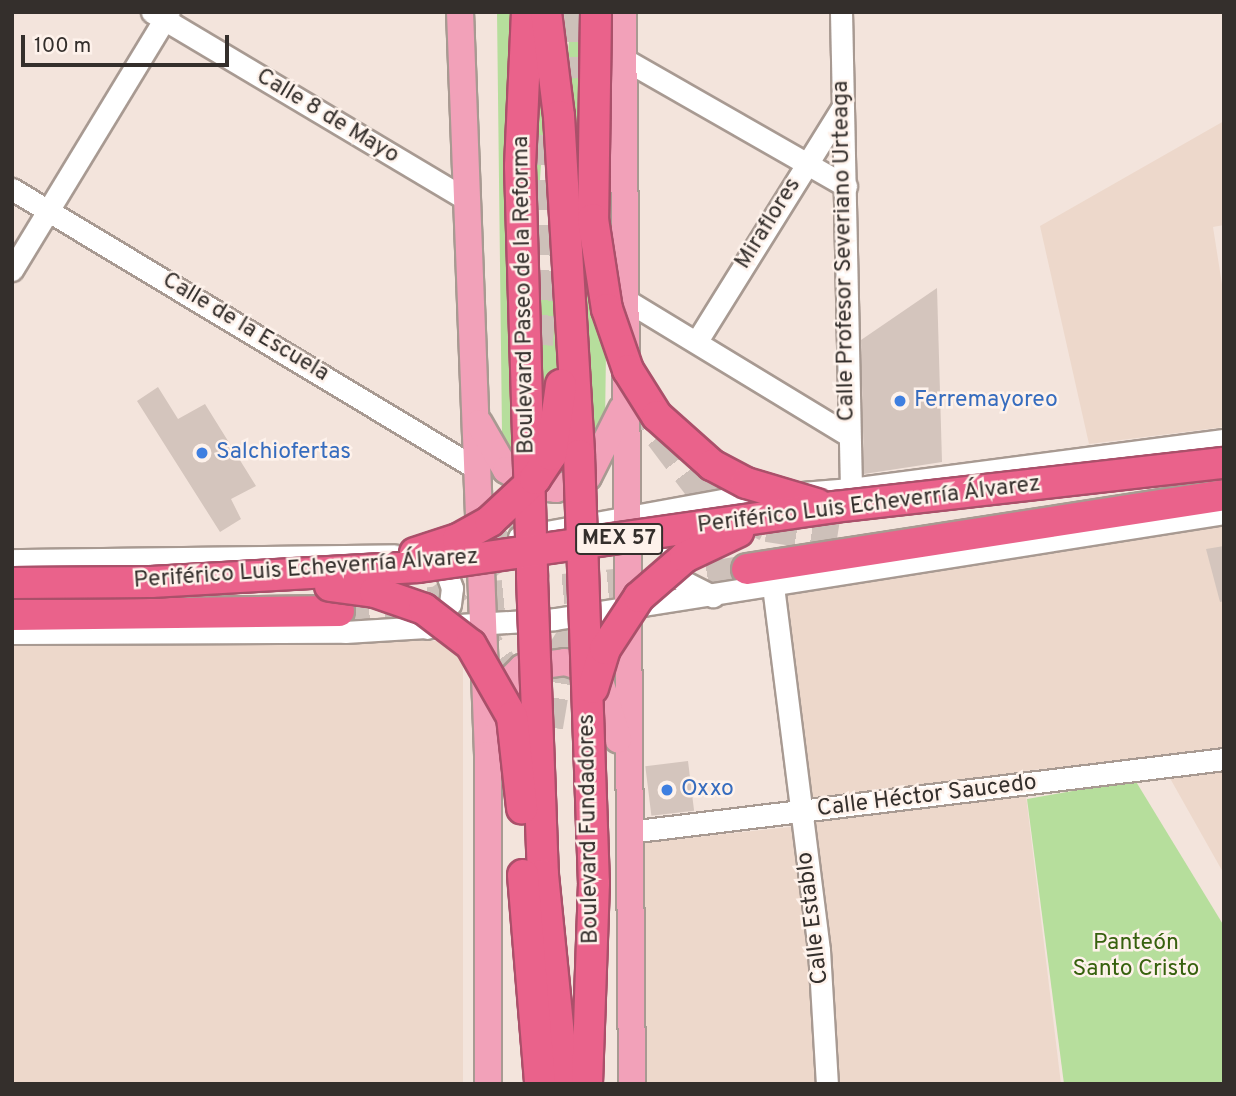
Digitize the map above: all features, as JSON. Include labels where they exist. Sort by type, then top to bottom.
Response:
[{"type":"highway","name":"Boulevard Paseo de la Reforma","points":[[527,12],[520,166],[532,577]]},
{"type":"highway","points":[[284,575],[314,564],[411,554],[458,539],[510,506],[551,455],[560,399],[559,278],[553,152],[532,12]]},
{"type":"highway","name":"Boulevard Paseo de la Reforma","points":[[547,12],[574,331],[582,575]]},
{"type":"highway","points":[[596,12],[593,219],[607,309],[628,370],[657,416],[712,465],[746,483],[843,498]]},
{"type":"highway","name":"Periférico Luis Echeverría Álvarez","points":[[12,583],[247,577],[418,567],[771,517],[843,498],[1224,463]]},
{"type":"highway","name":"Periférico Luis Echeverría Álvarez","points":[[747,569],[1224,495]]},
{"type":"highway","points":[[570,1084],[583,949],[586,742],[595,677],[606,649],[639,597],[685,557],[771,517]]},
{"type":"highway","points":[[837,538],[971,518],[1039,522]]},
{"type":"highway","name":"Boulevard Fundadores","points":[[582,575],[594,883],[587,1084]]},
{"type":"highway","points":[[247,577],[399,598],[441,618],[488,667],[512,717],[518,746],[526,944],[540,1084]]},
{"type":"highway","name":"Boulevard Fundadores","points":[[532,577],[545,900],[564,1084]]},
{"type":"highway","name":"Periférico Luis Echeverría Álvarez","points":[[12,615],[339,611]]},
{"type":"main road","points":[[460,12],[478,548],[488,755],[488,1084]]},
{"type":"main road","points":[[623,12],[629,387],[626,607],[632,1084]]},
{"type":"main road","points":[[475,415],[506,470],[520,481],[570,486],[587,477],[603,455],[629,387]]},
{"type":"main road","points":[[488,755],[498,703],[510,679],[522,668],[565,662],[584,668],[601,684],[628,774]]},
{"type":"street","name":"Calle Profesor Severiano Urteaga","points":[[841,12],[846,186],[848,435],[843,498]]},
{"type":"street","name":"Calle 8 de Mayo","points":[[162,15],[466,199]]},
{"type":"street","points":[[12,270],[162,15]]},
{"type":"street","points":[[624,59],[846,186]]},
{"type":"street","name":"Miraflores","points":[[697,341],[842,108]]},
{"type":"street","name":"Calle de la Escuela","points":[[12,189],[477,469]]},
{"type":"street","points":[[626,300],[848,435]]},
{"type":"street","points":[[12,559],[421,555],[478,548],[701,504],[843,498],[1224,440]]},
{"type":"street","points":[[701,504],[671,536],[669,552],[681,580],[713,597]]},
{"type":"street","points":[[12,633],[425,630],[713,597],[1224,513]]},
{"type":"street","points":[[421,555],[444,566],[452,588],[450,604],[425,630]]},
{"type":"street","name":"Calle Establo","points":[[773,586],[820,950],[827,1084]]},
{"type":"street","name":"Calle Héctor Saucedo","points":[[629,832],[1224,759]]},
{"type":"shaded area","points":[[1224,121],[1224,225],[1213,227],[1224,297],[1224,427],[1089,444],[1040,226]]},
{"type":"shaded area","points":[[1224,524],[1224,874],[1158,757],[1023,771],[1061,1084],[645,1084],[641,843],[809,825],[780,590]]},
{"type":"shaded area","points":[[12,641],[463,641],[463,1084],[12,1084]]},
{"type":"green space","points":[[497,12],[551,12],[533,286],[551,289],[571,12],[588,12],[575,219],[608,211],[605,423],[579,469],[547,478],[507,456],[502,433]]},
{"type":"green space","name":"Panteón Santo Cristo","points":[[1135,780],[1224,926],[1224,1084],[1064,1084],[1027,799]]},
{"type":"building","name":"Ferremayoreo","points":[[937,288],[942,462],[864,474],[861,340]]},
{"type":"building","name":"Salchiofertas","points":[[158,387],[178,419],[205,404],[256,486],[231,499],[241,519],[220,532],[137,401]]},
{"type":"building","points":[[1224,546],[1224,601],[1220,602],[1206,549]]},
{"type":"building","name":"Oxxo","points":[[688,761],[694,811],[651,816],[645,766]]},
{"type":"tunnel","points":[[579,12],[581,78]]},
{"type":"tunnel","points":[[538,345],[550,129]]},
{"type":"tunnel","points":[[633,400],[703,493],[767,527],[837,538]]},
{"type":"tunnel","points":[[435,604],[494,559],[514,530],[527,485]]},
{"type":"tunnel","points":[[663,584],[747,570]]},
{"type":"tunnel","points":[[339,611],[656,580]]},
{"type":"tunnel","points":[[548,727],[560,655],[573,634],[601,609]]},
{"type":"tunnel","points":[[473,623],[504,667],[519,704]]},
{"type":"place","name":"Ferremayoreo","points":[[900,401]]},
{"type":"place","name":"Salchiofertas","points":[[202,453]]},
{"type":"place","name":"Oxxo","points":[[667,790]]}]
